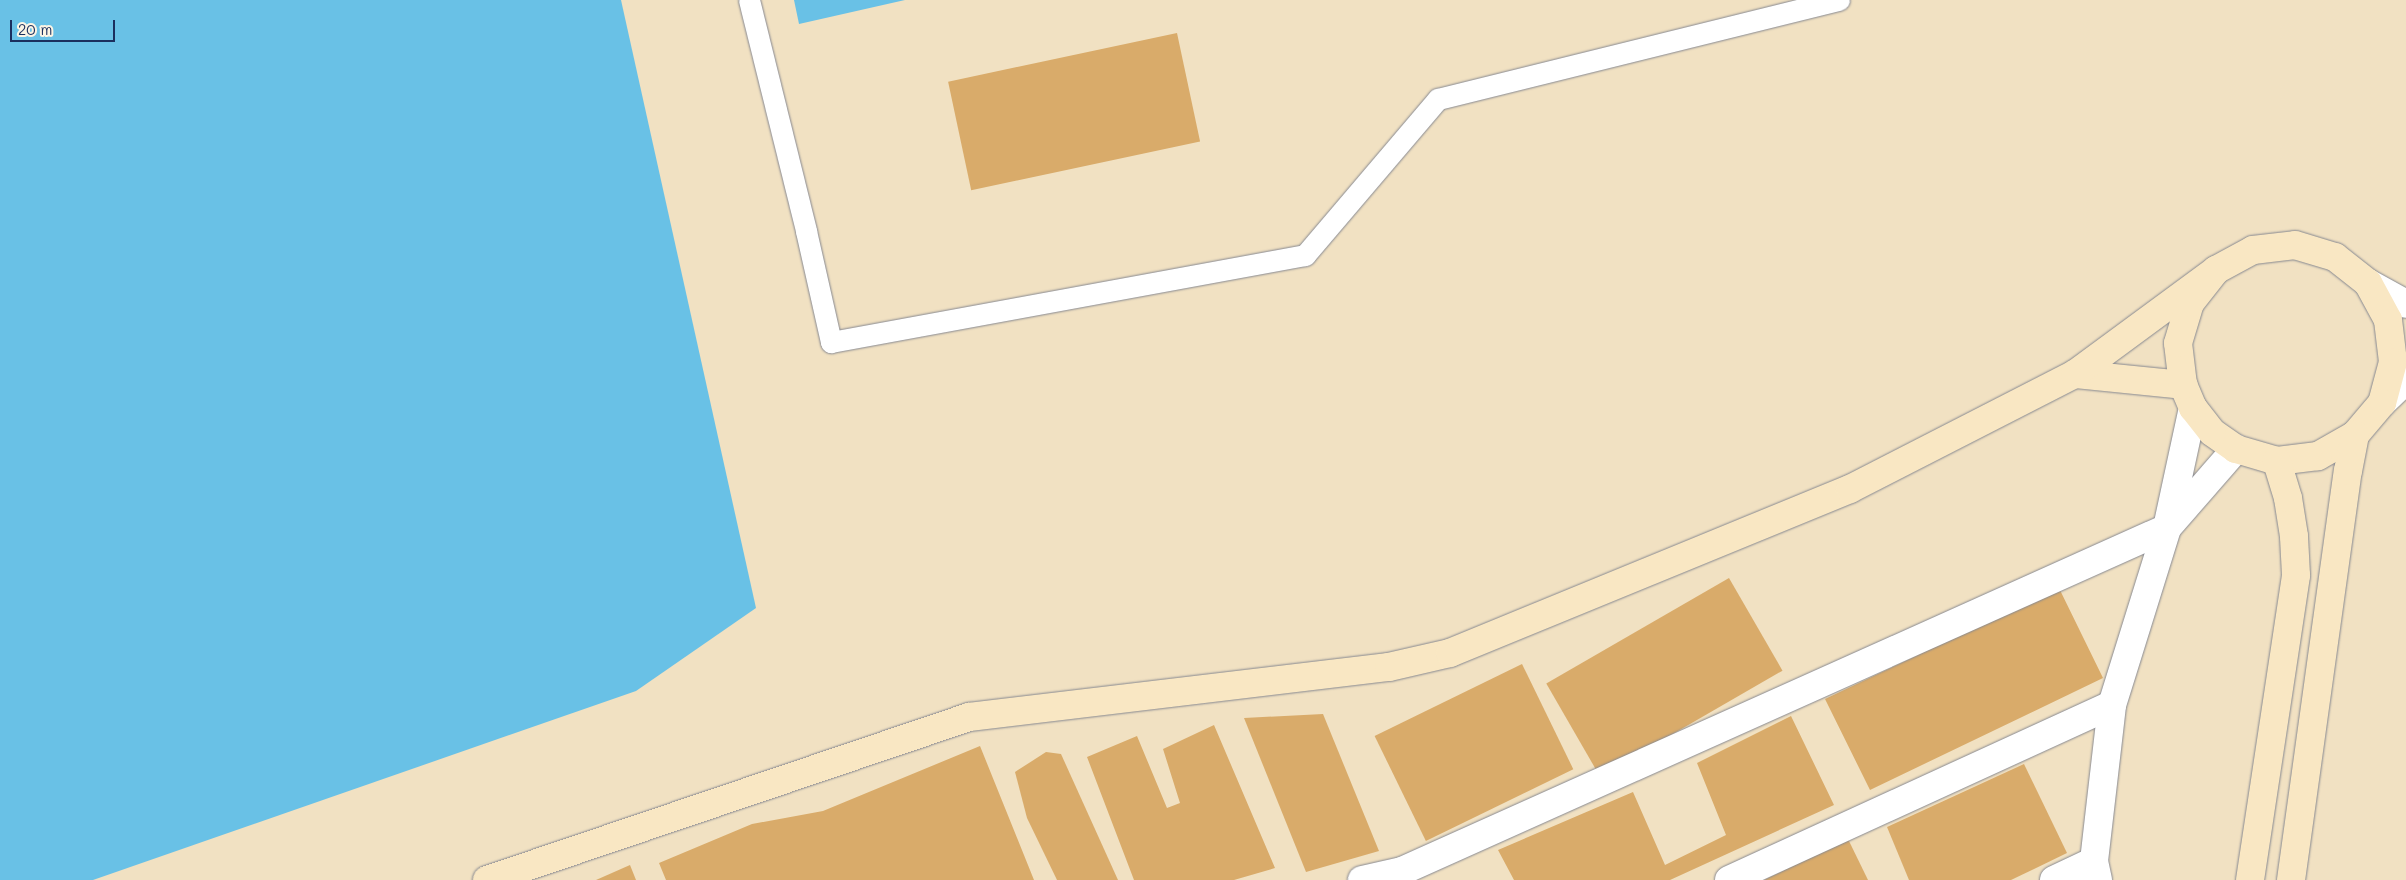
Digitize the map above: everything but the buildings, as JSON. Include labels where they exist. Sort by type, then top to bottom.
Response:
[{"type":"main road","points":[[487,880],[969,717],[1389,666],[1450,653],[1850,489],[2075,374],[2216,270],[2253,250],[2295,245],[2335,257],[2368,283],[2388,320],[2393,362],[2382,403],[2356,436],[2318,456],[2277,461],[2236,449],[2212,432],[2188,397],[2178,343],[2190,303],[2216,270]]},
{"type":"main road","points":[[2075,374],[2188,397]]},
{"type":"main road","points":[[2292,880],[2348,471],[2356,436]]},
{"type":"main road","points":[[2250,880],[2296,574],[2294,536],[2288,498],[2277,461]]},
{"type":"street","points":[[2368,283],[2406,304]]},
{"type":"street","points":[[2382,403],[2406,380]]},
{"type":"street","points":[[2054,880],[2096,871],[2112,705],[2168,528],[2188,397]]},
{"type":"street","points":[[1362,880],[1404,876],[2168,528],[2236,449]]},
{"type":"street","points":[[1729,880],[2018,750],[2112,705]]},
{"type":"lane","points":[[749,0],[832,342],[1305,255],[1438,99],[1839,0]]},
{"type":"water","points":[[0,0],[621,0],[756,608],[636,691],[93,880],[0,880]]},
{"type":"water","points":[[794,0],[905,0],[799,24]]}]
